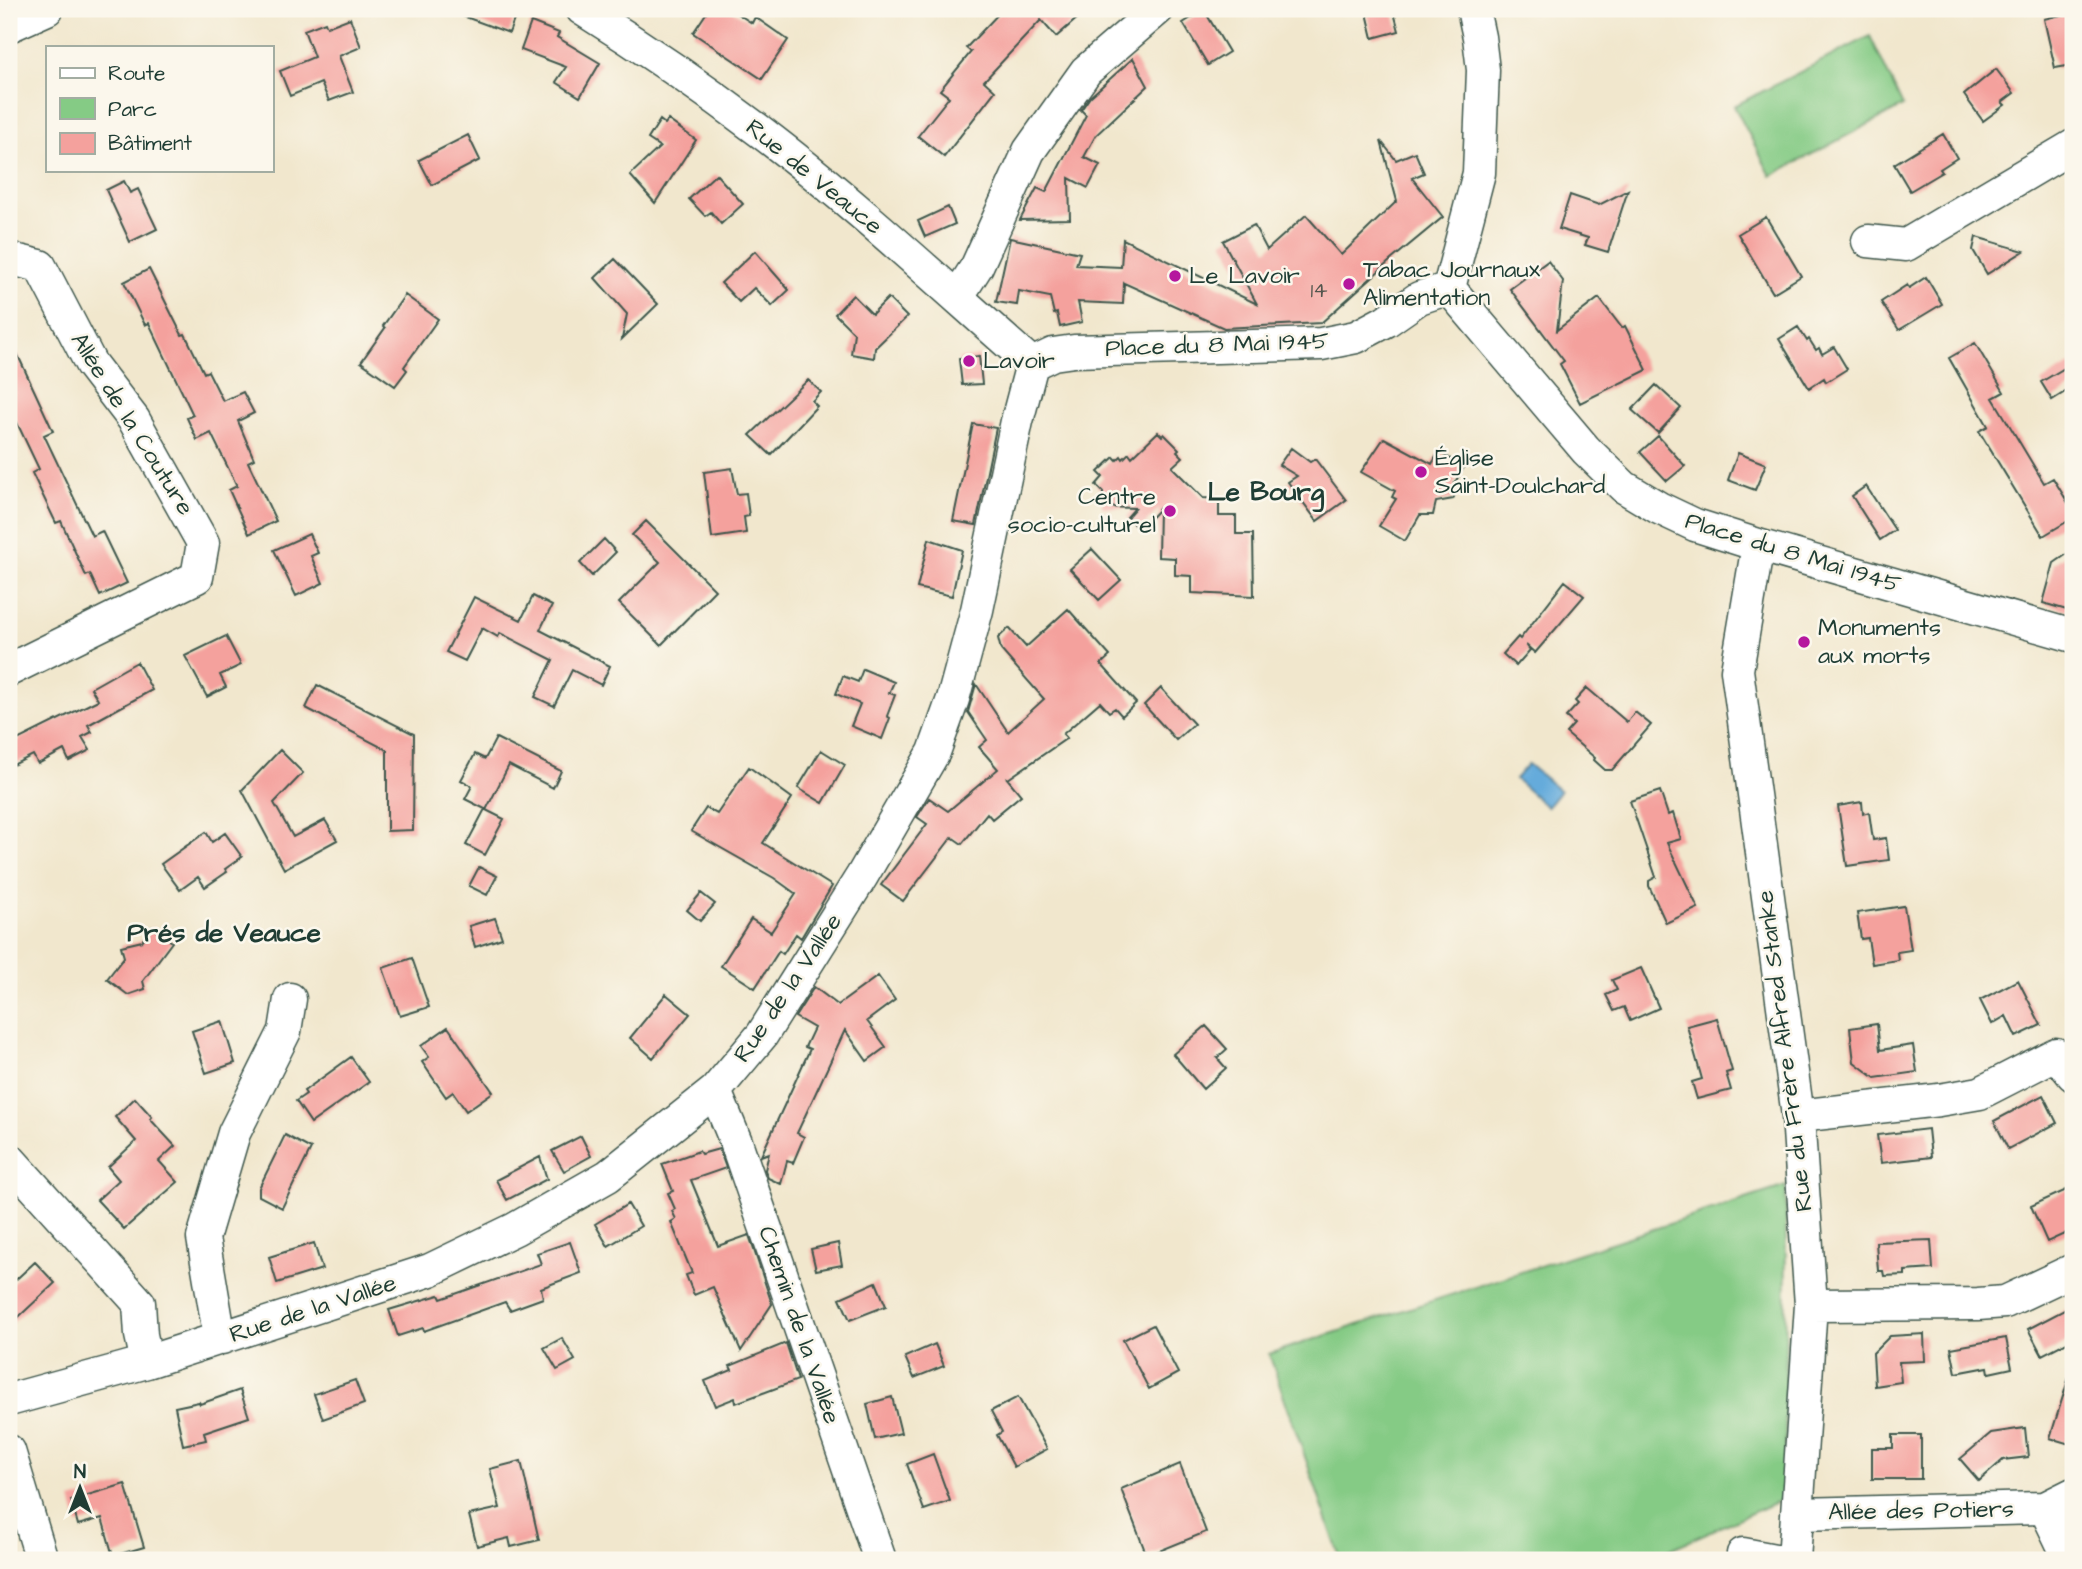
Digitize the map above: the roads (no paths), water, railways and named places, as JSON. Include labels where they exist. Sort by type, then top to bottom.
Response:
[{"type":"street","points":[[9,26],[47,9]]},
{"type":"street","name":"Rue de Veauce","points":[[582,9],[645,48],[762,133],[958,296],[1032,364]]},
{"type":"street","points":[[958,296],[977,266],[1029,151],[1086,71],[1158,9]]},
{"type":"street","points":[[1473,9],[1479,37],[1491,68]]},
{"type":"street","points":[[1449,288],[1479,173],[1491,68],[1490,9]]},
{"type":"street","points":[[1868,241],[1906,245],[2073,146]]},
{"type":"street","name":"Allée de la Couture","points":[[9,264],[15,261],[40,265],[91,364],[134,420],[203,543],[197,577],[9,670]]},
{"type":"street","name":"Place du 8 Mai 1945","points":[[1032,364],[1053,354],[1074,351],[1321,344],[1356,337],[1386,321],[1419,298],[1449,288],[1586,450],[1624,487],[1659,508],[1695,525],[1758,545],[2073,636]]},
{"type":"street","name":"Rue de la Vallée","points":[[9,1400],[147,1362],[430,1270],[515,1229],[608,1177],[715,1091],[762,1035],[862,876],[934,752],[953,699],[977,610],[1017,421],[1032,364]]},
{"type":"street","name":"Rue du Frère Alfred Stanke","points":[[1758,545],[1737,670],[1798,1116],[1811,1305],[1794,1560]]},
{"type":"street","points":[[222,1338],[203,1238],[234,1133],[285,1031],[290,999]]},
{"type":"street","points":[[1798,1116],[1980,1093],[2065,1064]]},
{"type":"street","name":"Chemin de la Vallée","points":[[715,1091],[740,1155],[880,1560]]},
{"type":"street","points":[[9,1159],[139,1303],[141,1335],[147,1362]]},
{"type":"street","points":[[1811,1305],[2004,1302],[2073,1270]]},
{"type":"street","points":[[9,1451],[42,1560]]},
{"type":"street","name":"Allée des Potiers","points":[[1798,1514],[2045,1507],[2073,1494]]},
{"type":"street","name":"Allée des Potiers","points":[[2045,1507],[2070,1560]]},
{"type":"street","points":[[1743,1554],[1775,1560]]},
{"type":"water","points":[[1528,764],[1560,791],[1547,807],[1515,779]]},
{"type":"place","name":"Le Lavoir","points":[[1175,276]]},
{"type":"place","name":"Tabac Journaux Alimentation","points":[[1349,284]]},
{"type":"place","name":"Lavoir","points":[[969,361]]},
{"type":"place","name":"Église Saint-Doulchard","points":[[1421,472]]},
{"type":"place","name":"Centre socio-culturel","points":[[1170,511]]},
{"type":"place","name":"Monuments aux morts","points":[[1804,642]]},
{"type":"district","name":"Le Bourg","points":[[1266,492]]},
{"type":"district","name":"Prés de Veauce","points":[[224,933]]}]
